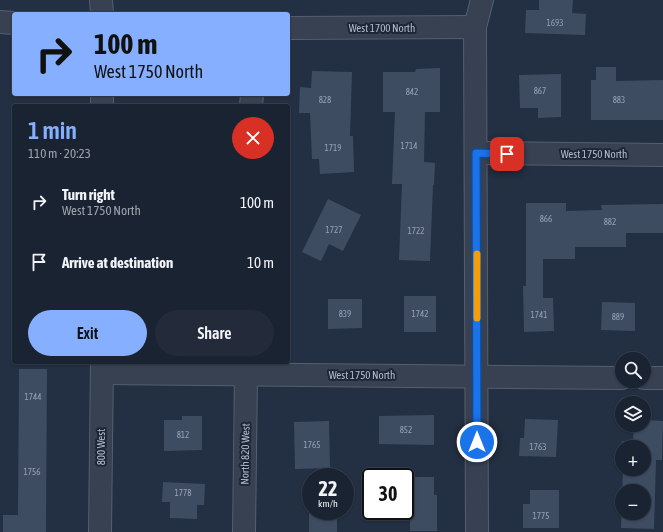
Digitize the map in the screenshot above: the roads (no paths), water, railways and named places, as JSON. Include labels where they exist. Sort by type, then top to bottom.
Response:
[{"type":"street","points":[[102,0],[102,12]]},
{"type":"street","points":[[477,532],[475,27],[482,0]]},
{"type":"street","points":[[0,22],[12,23]]},
{"type":"street","name":"West 1700 North","points":[[290,28],[475,27]]},
{"type":"street","name":"West 1750 North","points":[[476,153],[663,155]]},
{"type":"street","name":"West 1750 North","points":[[102,367],[246,375],[615,378]]},
{"type":"street","name":"800 West","points":[[100,532],[102,367]]},
{"type":"street","name":"North 820 West","points":[[244,532],[246,375]]},
{"type":"street","points":[[651,378],[663,378]]}]
